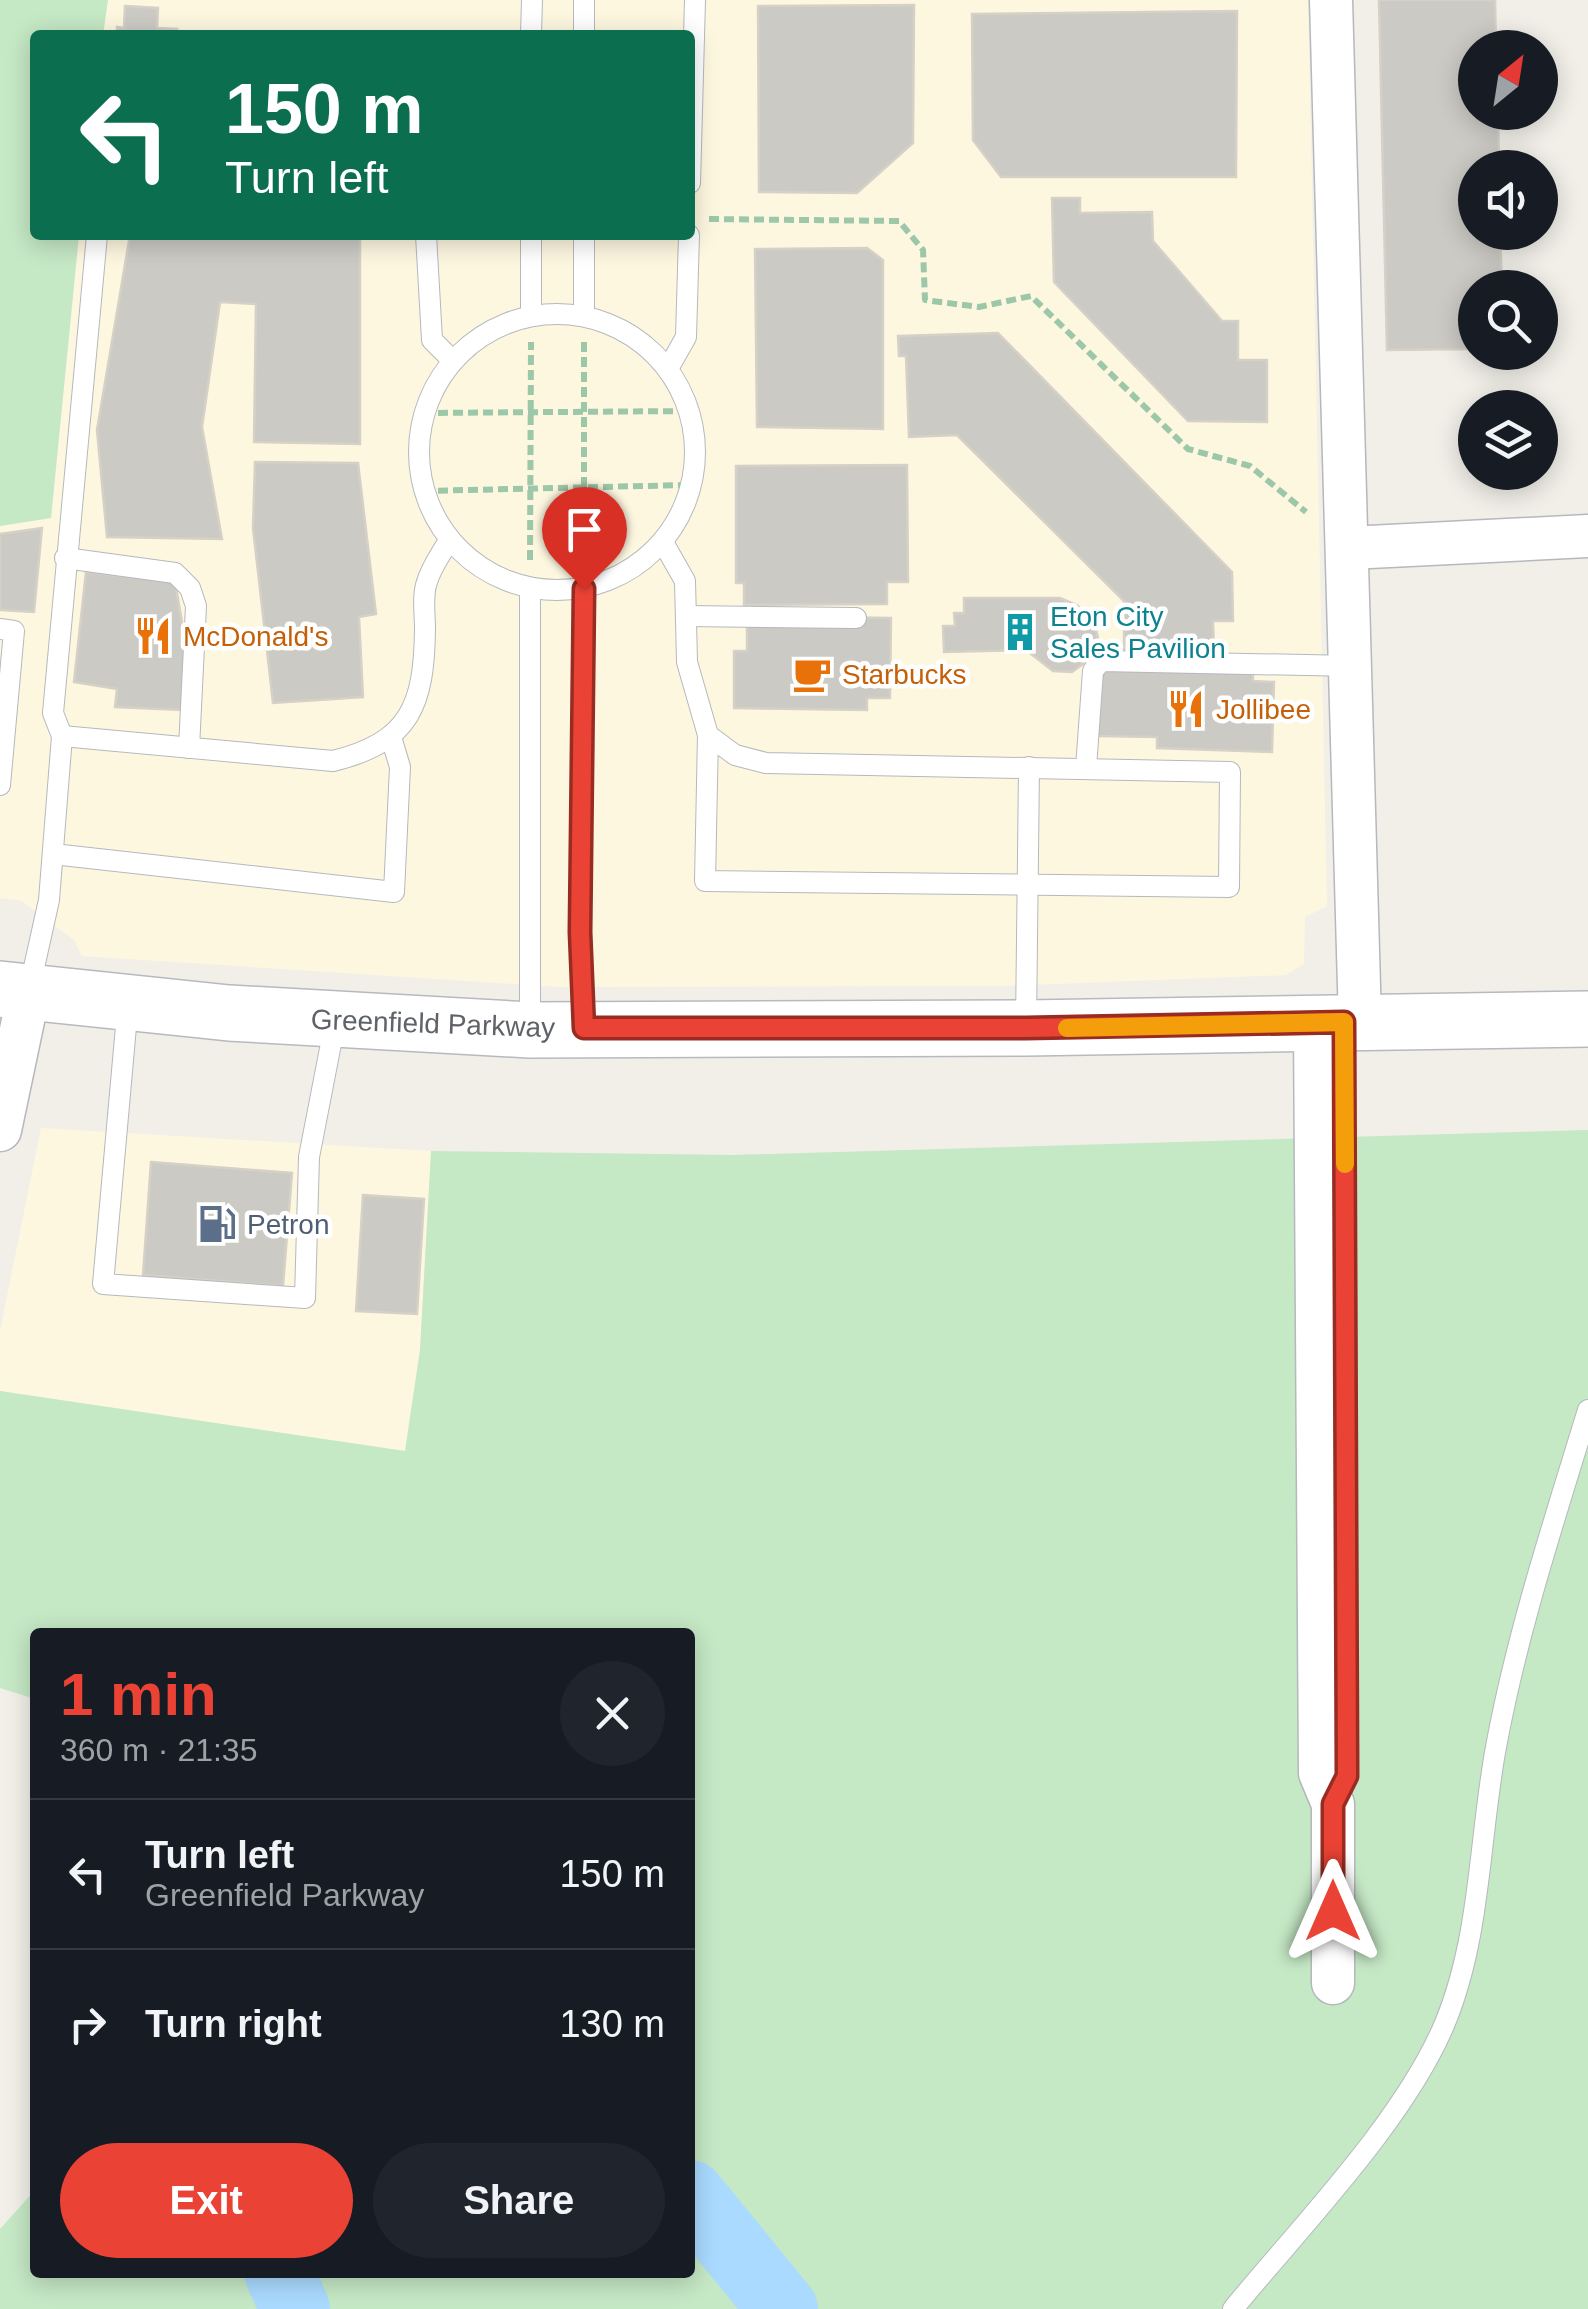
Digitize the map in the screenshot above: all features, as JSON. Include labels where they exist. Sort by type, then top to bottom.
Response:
[{"type":"main road","name":"Greenfield Parkway","points":[[14,990],[335,1020],[530,1030],[1588,1020]]},
{"type":"street","points":[[1331,0],[1352,666],[1340,1023],[1347,1776],[1333,1804],[1333,1983]]},
{"type":"street","points":[[1349,548],[1588,536]]},
{"type":"street","points":[[0,1130],[14,990]]},
{"type":"lane","points":[[532,0],[532,30]]},
{"type":"lane","points":[[584,0],[584,30]]},
{"type":"lane","points":[[694,30],[695,0]]},
{"type":"lane","points":[[14,990],[49,900],[62,736],[53,713],[97,240]]},
{"type":"lane","points":[[426,240],[432,340],[453,361]]},
{"type":"lane","points":[[531,240],[531,316]]},
{"type":"lane","points":[[584,240],[584,316]]},
{"type":"lane","points":[[669,367],[686,337],[689,240]]},
{"type":"lane","points":[[531,316],[584,316],[628,332],[669,367],[690,410],[688,484],[678,523],[664,544],[622,578],[584,589],[530,588],[490,573],[449,540],[434,522],[423,491],[423,413],[453,361],[496,327],[531,316]]},
{"type":"lane","points":[[62,736],[333,762],[366,753],[391,737],[416,708],[425,668],[426,584],[449,540]]},
{"type":"lane","points":[[664,544],[685,581],[687,662],[708,735],[705,881],[1228,887],[1230,772],[766,763],[735,755],[708,735]]},
{"type":"lane","points":[[66,558],[175,573],[190,588],[196,606],[190,748]]},
{"type":"lane","points":[[530,588],[530,1030]]},
{"type":"lane","points":[[584,589],[580,932],[584,1028]]},
{"type":"lane","points":[[686,616],[856,618]]},
{"type":"lane","points":[[0,630],[14,631],[1,771]]},
{"type":"lane","points":[[1086,768],[1093,670],[1101,661],[1352,666]]},
{"type":"lane","points":[[53,854],[394,892],[400,767],[391,737]]},
{"type":"lane","points":[[1026,1028],[1029,767]]},
{"type":"lane","points":[[128,1002],[103,1284],[305,1298],[309,1157],[335,1020]]},
{"type":"lane","points":[[1233,2309],[1386,2120],[1445,2024],[1464,1965],[1496,1746],[1514,1667],[1588,1410]]},
{"type":"path","points":[[695,218],[899,221],[924,250],[925,300],[979,307],[1032,296],[1188,449],[1250,466],[1349,548]]},
{"type":"path","points":[[530,588],[531,316]]},
{"type":"path","points":[[584,316],[584,589]]},
{"type":"path","points":[[423,413],[690,410]]},
{"type":"path","points":[[423,491],[688,484]]},
{"type":"shaded area","points":[[108,0],[1308,0],[1327,906],[1305,917],[1304,964],[1286,975],[1005,986],[558,987],[82,956],[74,940],[22,901],[0,898],[0,526],[51,518],[79,240],[695,240],[695,30],[104,30]]},
{"type":"shaded area","name":"Petron","points":[[41,1128],[431,1151],[420,1350],[405,1451],[0,1391],[0,1331]]},
{"type":"green space","points":[[0,0],[108,0],[104,30],[30,30],[30,240],[79,240],[51,518],[0,526]]},
{"type":"green space","points":[[1588,1130],[1588,2309],[0,2309],[0,2229],[30,2196],[30,2278],[695,2278],[695,1628],[30,1628],[30,1697],[0,1688],[0,1391],[405,1451],[420,1350],[431,1151],[734,1155]]},
{"type":"building","points":[[1379,0],[1495,0],[1496,30],[1458,30],[1458,130],[1498,130],[1499,150],[1458,150],[1458,250],[1501,250],[1501,270],[1458,270],[1458,349],[1387,350]]},
{"type":"building","points":[[914,5],[913,143],[857,193],[759,192],[758,6]]},
{"type":"building","points":[[125,6],[158,8],[157,28],[177,29],[117,30],[124,28]]},
{"type":"building","points":[[1237,11],[1236,177],[1001,177],[973,140],[972,14]]},
{"type":"building","points":[[1052,198],[1080,198],[1080,213],[1152,212],[1153,241],[1222,321],[1238,321],[1238,360],[1267,360],[1267,422],[1188,421],[1054,282]]},
{"type":"building","points":[[129,240],[360,240],[360,444],[254,442],[256,304],[220,302],[202,427],[222,539],[107,537],[97,430]]},
{"type":"building","points":[[867,248],[883,260],[883,429],[757,427],[755,249]]},
{"type":"building","points":[[998,333],[1232,572],[1233,621],[1213,621],[1214,650],[1124,651],[1124,601],[957,435],[909,437],[906,356],[899,356],[898,336]]},
{"type":"building","points":[[255,462],[358,463],[376,614],[359,617],[363,697],[273,703],[253,528]]},
{"type":"building","points":[[907,465],[908,582],[887,582],[887,604],[744,605],[744,583],[736,583],[736,466]]},
{"type":"building","points":[[42,528],[34,612],[0,610],[0,534]]},
{"type":"building","points":[[86,572],[175,582],[186,645],[182,710],[115,707],[117,689],[74,682]]},
{"type":"building","name":"Eton City Sales Pavilion","points":[[964,598],[1060,598],[1077,605],[1095,625],[1098,638],[1090,659],[1072,672],[1053,671],[1026,650],[944,652],[943,626],[955,626],[954,613],[964,613]]},
{"type":"building","name":"Starbucks","points":[[891,618],[890,698],[867,698],[867,710],[734,708],[734,651],[747,651],[747,621]]},
{"type":"building","name":"Jollibee","points":[[1099,666],[1253,671],[1253,681],[1274,682],[1272,752],[1157,748],[1157,737],[1097,736]]},
{"type":"building","name":"Petron","points":[[151,1162],[292,1173],[283,1286],[143,1275]]},
{"type":"building","points":[[363,1195],[424,1199],[417,1314],[356,1311]]},
{"type":"waterway","points":[[695,2201],[783,2309]]},
{"type":"waterway","points":[[282,2278],[295,2309]]},
{"type":"slow traffic","points":[[1067,1028],[1344,1022],[1345,1164]]},
{"type":"place","name":"Eton City Sales Pavilion","points":[[1020,632]]},
{"type":"place","name":"McDonald's","points":[[153,636]]},
{"type":"place","name":"Starbucks","points":[[812,674]]},
{"type":"place","name":"Jollibee","points":[[1186,709]]},
{"type":"place","name":"Petron","points":[[217,1224]]},
{"type":"route","points":[[584,589],[580,932],[584,1028],[1026,1028],[1344,1022],[1347,1776],[1333,1804],[1333,1911]]}]
